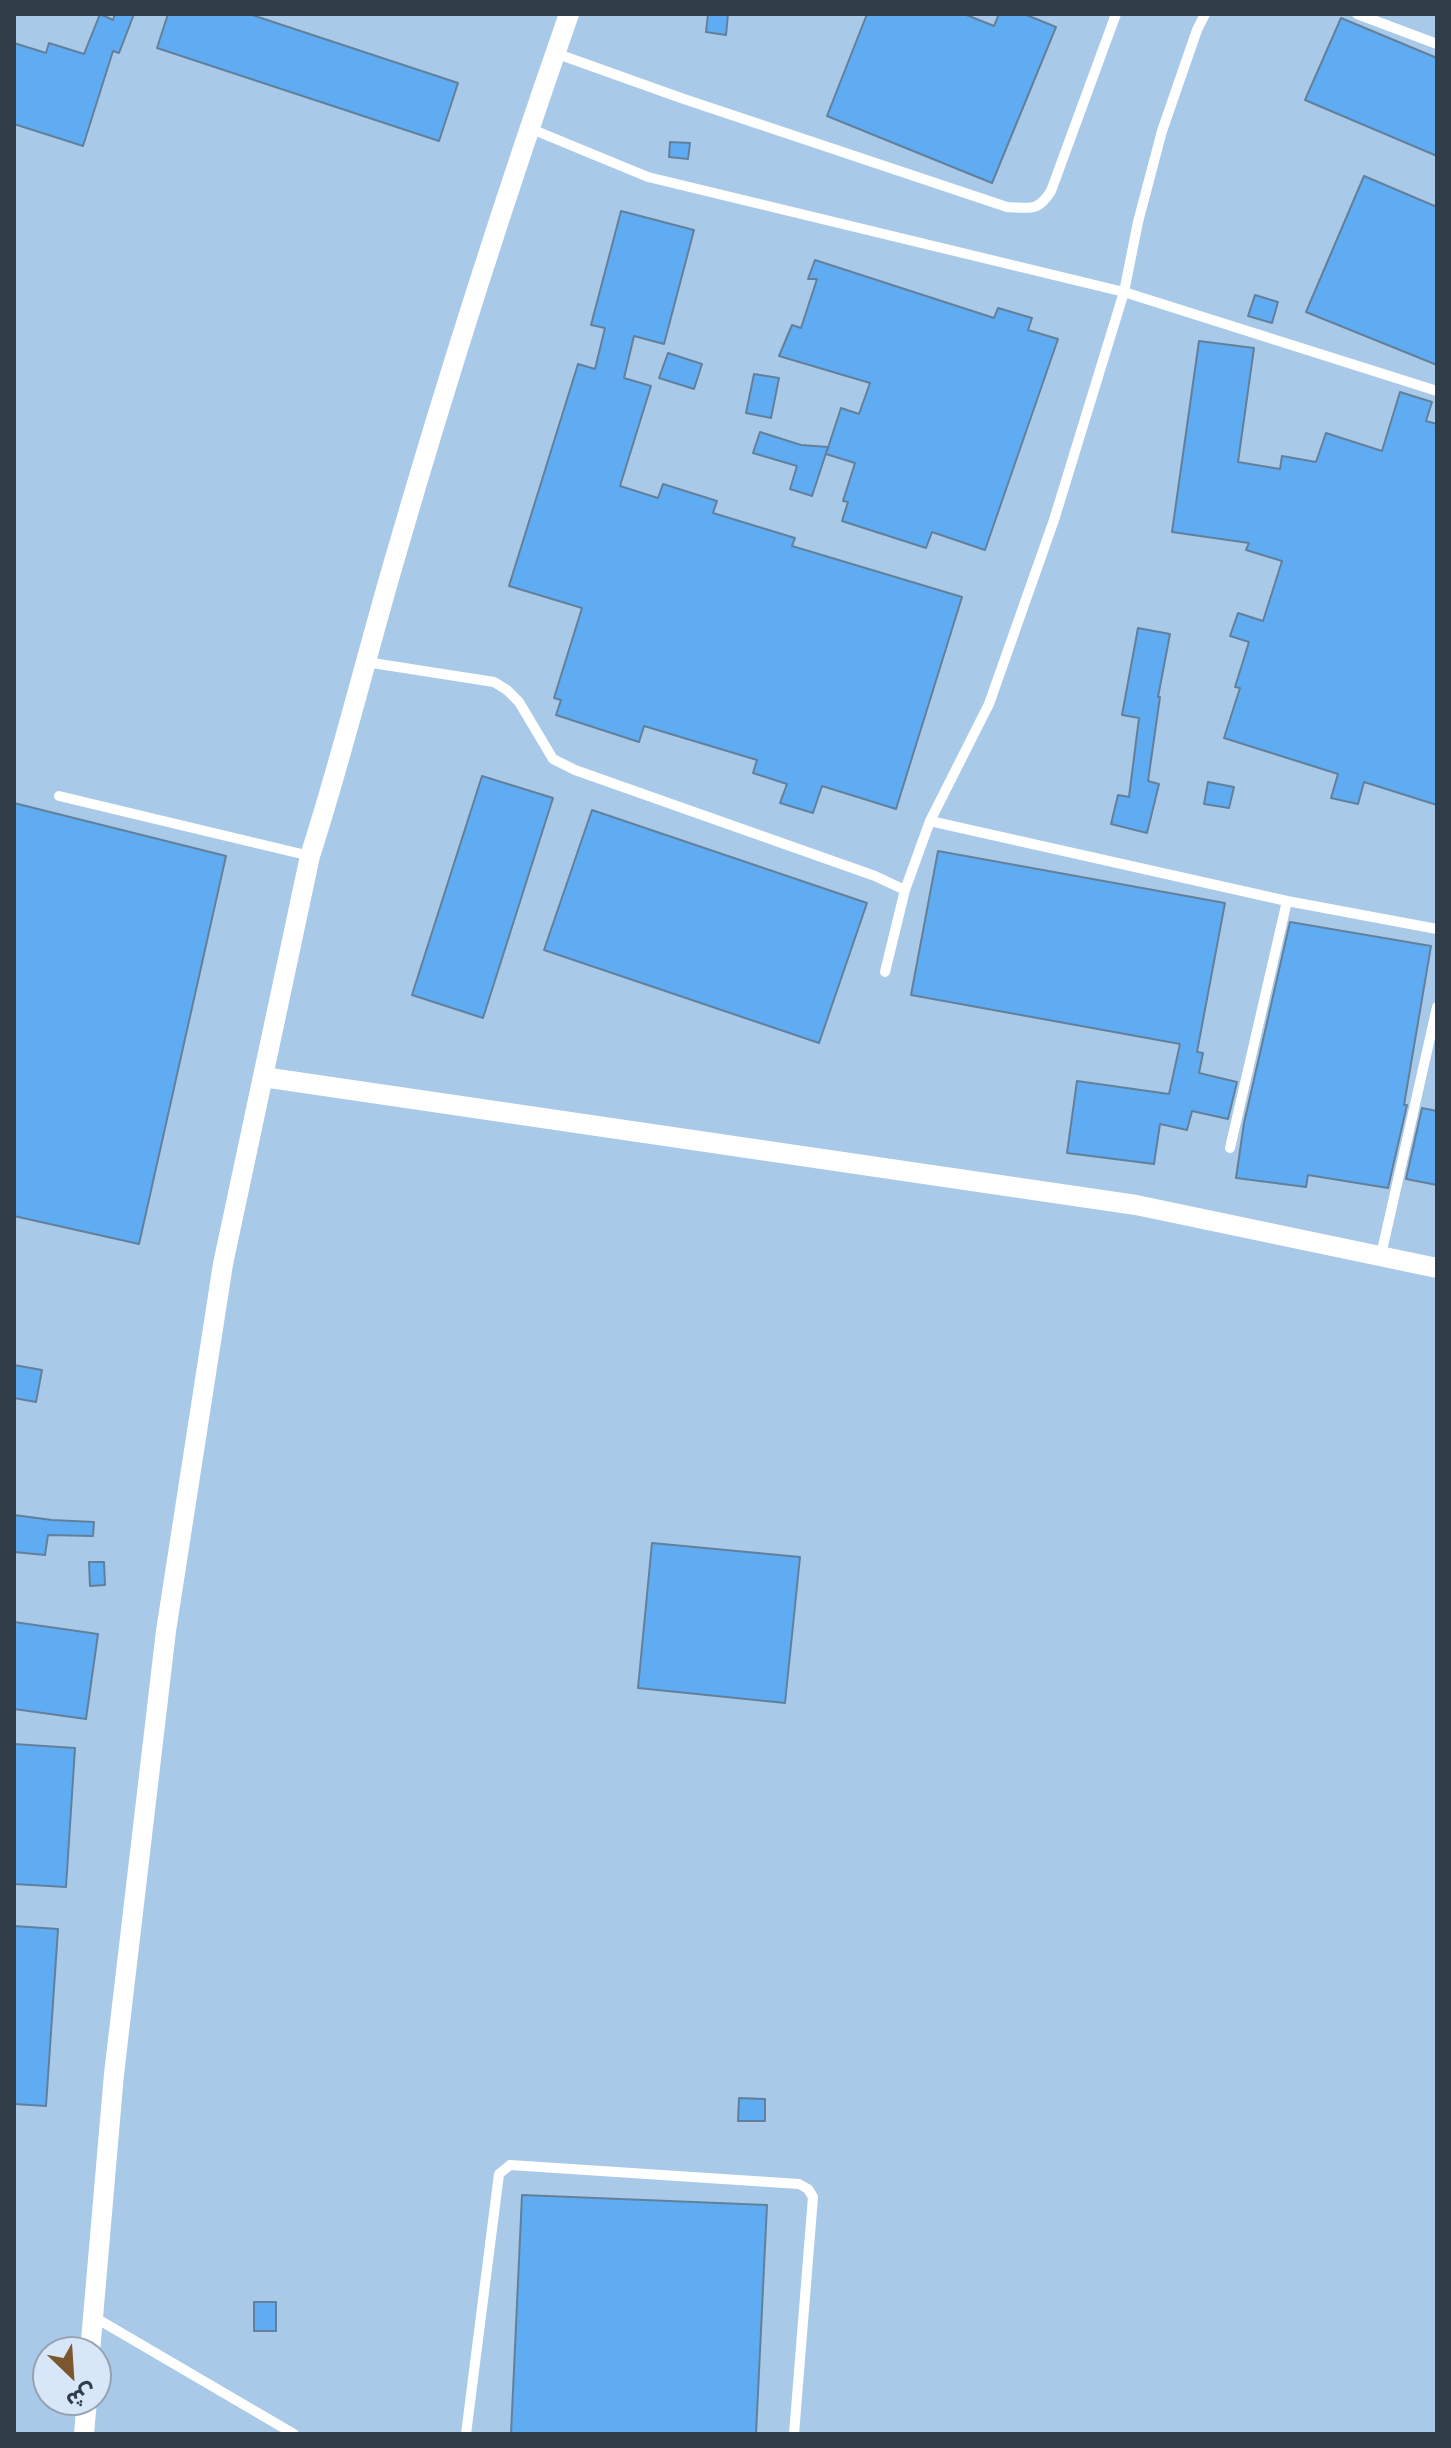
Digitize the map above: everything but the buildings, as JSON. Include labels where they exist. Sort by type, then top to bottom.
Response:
[{"type":"street","points":[[91,2336],[114,2074],[166,1631],[223,1264],[310,856],[395,558],[529,128],[569,14]]},
{"type":"street","points":[[263,1077],[1136,1205],[1437,1268]]},
{"type":"lane","points":[[555,53],[1007,207],[1032,208],[1042,205],[1051,191],[1116,14]]},
{"type":"lane","points":[[885,972],[905,890],[930,821],[989,704],[1054,520],[1124,292],[1138,222],[1162,131],[1205,14]]},
{"type":"lane","points":[[1357,14],[1437,44]]},
{"type":"lane","points":[[529,128],[648,177],[1124,292],[1437,391]]},
{"type":"lane","points":[[366,662],[494,682],[519,702],[553,759],[575,770],[875,876],[905,890]]},
{"type":"lane","points":[[59,796],[310,856]]},
{"type":"lane","points":[[930,821],[1287,901],[1437,929]]},
{"type":"lane","points":[[1230,1148],[1287,901]]},
{"type":"lane","points":[[1381,1255],[1437,1007]]},
{"type":"lane","points":[[466,2434],[499,2174],[510,2165],[799,2184],[808,2189],[813,2197],[794,2434]]},
{"type":"lane","points":[[92,2316],[294,2434]]}]
